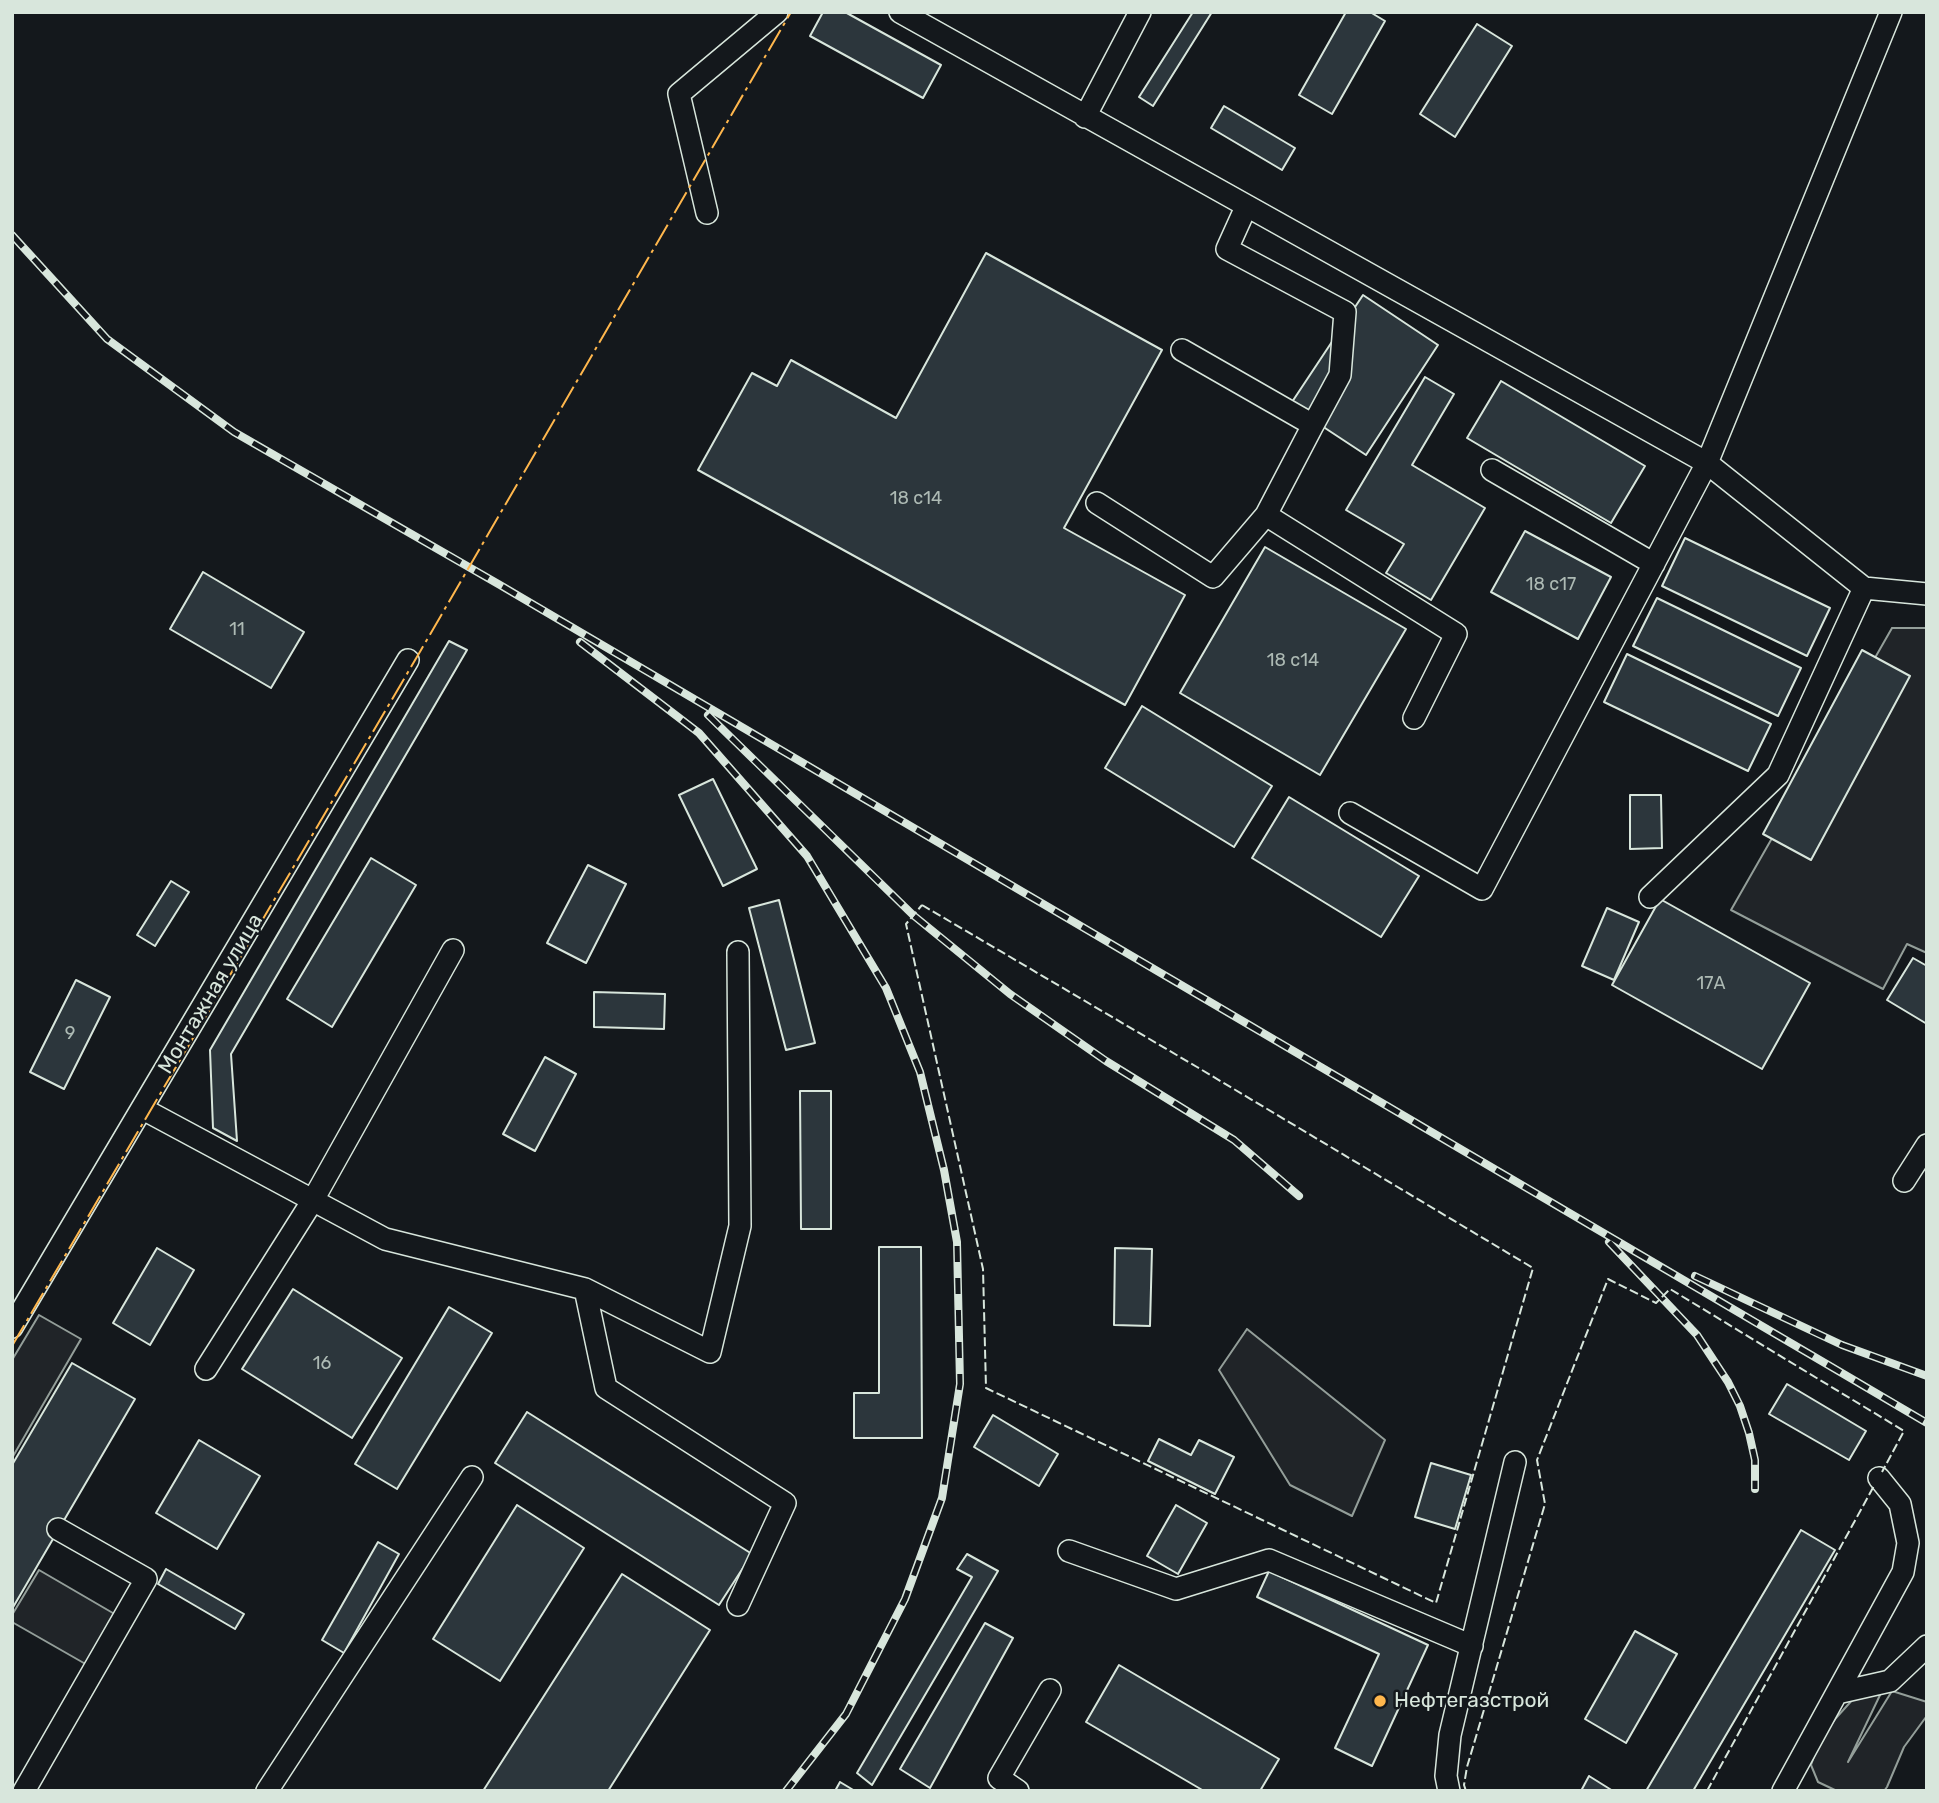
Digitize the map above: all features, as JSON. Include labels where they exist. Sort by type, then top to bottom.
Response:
[{"type":"street","points":[[707,213],[680,94],[777,12]]},
{"type":"street","points":[[900,12],[1707,463],[1864,588],[1927,594]]},
{"type":"street","points":[[1085,117],[1140,12]]},
{"type":"street","points":[[1350,813],[1482,889],[1707,463],[1891,12]]},
{"type":"street","points":[[1097,503],[1213,577],[1266,515],[1340,375],[1345,312],[1227,249],[1246,207]]},
{"type":"street","points":[[1182,350],[1313,425]]},
{"type":"street","points":[[1492,470],[1654,564]]},
{"type":"street","points":[[1266,515],[1456,634],[1414,718]]},
{"type":"street","points":[[1650,897],[1778,775],[1864,588]]},
{"type":"street","name":"Монтажная улица","points":[[12,1327],[408,660]]},
{"type":"street","points":[[206,1368],[313,1200],[453,950]]},
{"type":"street","points":[[143,1109],[385,1239],[585,1289],[710,1352],[740,1226],[738,952]]},
{"type":"street","points":[[1904,1181],[1927,1145]]},
{"type":"street","points":[[585,1289],[606,1388],[785,1503],[738,1605]]},
{"type":"street","points":[[1449,1791],[1446,1776],[1450,1735],[1515,1461]]},
{"type":"street","points":[[267,1791],[472,1478]]},
{"type":"street","points":[[1790,1788],[1837,1693],[1903,1572],[1908,1543],[1900,1504],[1879,1478]]},
{"type":"street","points":[[24,1791],[146,1579],[58,1530]]},
{"type":"street","points":[[1069,1551],[1176,1589],[1269,1560],[1472,1646]]},
{"type":"street","points":[[1837,1693],[1890,1681],[1927,1646]]},
{"type":"street","points":[[1018,1791],[999,1778],[1050,1690]]},
{"type":"shaded area","points":[[1892,628],[1927,628],[1927,953],[1907,944],[1883,989],[1731,910]]},
{"type":"shaded area","points":[[39,1315],[81,1339],[12,1458],[12,1360]]},
{"type":"shaded area","points":[[1247,1329],[1385,1440],[1352,1516],[1290,1485],[1219,1370]]},
{"type":"shaded area","points":[[39,1570],[118,1616],[89,1666],[12,1622],[12,1615]]},
{"type":"shaded area","points":[[1892,1691],[1927,1702],[1926,1717],[1904,1747],[1884,1791],[1837,1791],[1818,1782],[1811,1765],[1819,1742],[1836,1718],[1855,1697],[1881,1693],[1848,1762]]},
{"type":"building","points":[[823,12],[845,12],[941,65],[923,98],[810,36]]},
{"type":"building","points":[[1193,12],[1212,12],[1153,106],[1139,97]]},
{"type":"building","points":[[1346,12],[1370,12],[1385,21],[1332,114],[1299,95]]},
{"type":"building","points":[[1477,24],[1512,46],[1455,137],[1420,114]]},
{"type":"building","points":[[1224,106],[1295,148],[1282,170],[1211,128]]},
{"type":"building","points":[[986,253],[1162,350],[1064,528],[1185,595],[1125,705],[698,470],[752,373],[777,386],[791,360],[896,418]]},
{"type":"building","points":[[1363,295],[1438,345],[1366,455],[1290,405]]},
{"type":"building","points":[[1425,377],[1454,394],[1412,465],[1485,508],[1431,600],[1386,573],[1404,544],[1346,510]]},
{"type":"building","points":[[1501,381],[1645,466],[1611,523],[1467,438]]},
{"type":"building","points":[[1525,531],[1611,577],[1578,639],[1491,592]]},
{"type":"building","points":[[1685,538],[1830,608],[1807,656],[1662,586]]},
{"type":"building","points":[[1265,547],[1406,629],[1320,775],[1180,693]]},
{"type":"building","points":[[203,572],[304,632],[271,688],[170,629]]},
{"type":"building","points":[[1657,598],[1801,668],[1778,716],[1633,646]]},
{"type":"building","points":[[449,641],[467,650],[231,1054],[237,1141],[213,1128],[210,1050]]},
{"type":"building","points":[[1862,650],[1910,676],[1811,860],[1763,834]]},
{"type":"building","points":[[1627,654],[1771,724],[1748,771],[1604,702]]},
{"type":"building","points":[[1142,706],[1272,786],[1234,847],[1105,768]]},
{"type":"building","points":[[713,779],[757,869],[723,886],[679,795]]},
{"type":"building","points":[[1630,795],[1661,795],[1662,848],[1630,849]]},
{"type":"building","points":[[1289,797],[1419,876],[1381,937],[1252,858]]},
{"type":"building","points":[[371,858],[416,885],[332,1027],[287,999]]},
{"type":"building","points":[[588,865],[626,884],[586,963],[547,943]]},
{"type":"building","points":[[171,881],[189,892],[155,946],[137,935]]},
{"type":"building","points":[[1660,899],[1810,983],[1762,1069],[1612,985]]},
{"type":"building","points":[[779,900],[815,1043],[786,1050],[749,908]]},
{"type":"building","points":[[1607,908],[1639,922],[1614,980],[1582,966]]},
{"type":"building","points":[[1913,958],[1927,966],[1927,1024],[1887,1000]]},
{"type":"building","points":[[76,980],[110,997],[64,1089],[30,1072]]},
{"type":"building","points":[[594,992],[665,994],[664,1029],[594,1027]]},
{"type":"building","points":[[545,1057],[576,1074],[535,1151],[503,1134]]},
{"type":"building","points":[[800,1091],[831,1091],[831,1229],[801,1229]]},
{"type":"building","points":[[879,1247],[921,1247],[922,1438],[854,1438],[854,1393],[879,1393]]},
{"type":"building","points":[[157,1248],[194,1270],[150,1345],[113,1323]]},
{"type":"building","points":[[1115,1248],[1152,1249],[1150,1326],[1114,1325]]},
{"type":"building","points":[[293,1289],[402,1358],[352,1438],[242,1369]]},
{"type":"building","points":[[449,1307],[492,1333],[397,1489],[355,1464]]},
{"type":"building","points":[[72,1363],[135,1399],[12,1609],[12,1465]]},
{"type":"building","points":[[1787,1384],[1866,1431],[1849,1460],[1769,1414]]},
{"type":"building","points":[[527,1412],[752,1554],[719,1605],[495,1463]]},
{"type":"building","points":[[993,1415],[1058,1454],[1039,1486],[974,1447]]},
{"type":"building","points":[[1159,1439],[1191,1455],[1199,1440],[1234,1457],[1215,1494],[1148,1461]]},
{"type":"building","points":[[199,1440],[260,1476],[217,1549],[156,1513]]},
{"type":"building","points":[[1431,1463],[1471,1475],[1455,1529],[1415,1517]]},
{"type":"building","points":[[517,1505],[584,1548],[500,1681],[433,1639]]},
{"type":"building","points":[[1176,1505],[1207,1523],[1178,1574],[1147,1556]]},
{"type":"building","points":[[1801,1530],[1835,1550],[1693,1791],[1646,1791]]},
{"type":"building","points":[[378,1542],[399,1554],[344,1653],[322,1640]]},
{"type":"building","points":[[967,1554],[998,1571],[872,1785],[857,1773],[972,1577],[957,1569]]},
{"type":"building","points":[[166,1569],[244,1614],[235,1629],[158,1584]]},
{"type":"building","name":"Нефтегазстрой","points":[[1269,1571],[1428,1645],[1372,1766],[1335,1748],[1379,1654],[1257,1597]]},
{"type":"building","points":[[622,1574],[710,1630],[608,1791],[483,1791]]},
{"type":"building","points":[[985,1623],[1013,1638],[930,1788],[900,1769]]},
{"type":"building","points":[[1635,1631],[1677,1654],[1626,1743],[1585,1719]]},
{"type":"building","points":[[1119,1665],[1279,1759],[1260,1791],[1204,1791],[1086,1722]]},
{"type":"building","points":[[1589,1776],[1613,1791],[1581,1791]]},
{"type":"building","points":[[840,1782],[855,1791],[835,1791]]},
{"type":"railway","points":[[12,235],[107,339],[234,432],[500,585],[1927,1423]]},
{"type":"railway","points":[[580,642],[699,733],[807,856],[886,988],[920,1072],[944,1170],[957,1242],[960,1384],[942,1498],[905,1599],[846,1714],[786,1791]]},
{"type":"railway","points":[[708,715],[913,915],[1010,994],[1106,1061],[1234,1140],[1299,1196]]},
{"type":"railway","points":[[1609,1242],[1697,1335],[1728,1382],[1749,1433],[1755,1460],[1755,1489]]},
{"type":"railway","points":[[1695,1276],[1842,1345],[1927,1376]]},
{"type":"fence","points":[[922,905],[1533,1268],[1436,1603],[986,1388],[983,1269],[906,924],[922,905]]},
{"type":"fence","points":[[1466,1791],[1464,1785],[1467,1767],[1545,1504],[1537,1460],[1608,1279],[1656,1303],[1670,1289],[1904,1431],[1882,1472]]},
{"type":"fence","points":[[1707,1791],[1875,1484]]},
{"type":"power","points":[[12,1346],[421,650],[791,12]]},
{"type":"place","name":"Нефтегазстрой","points":[[1380,1701]]}]
